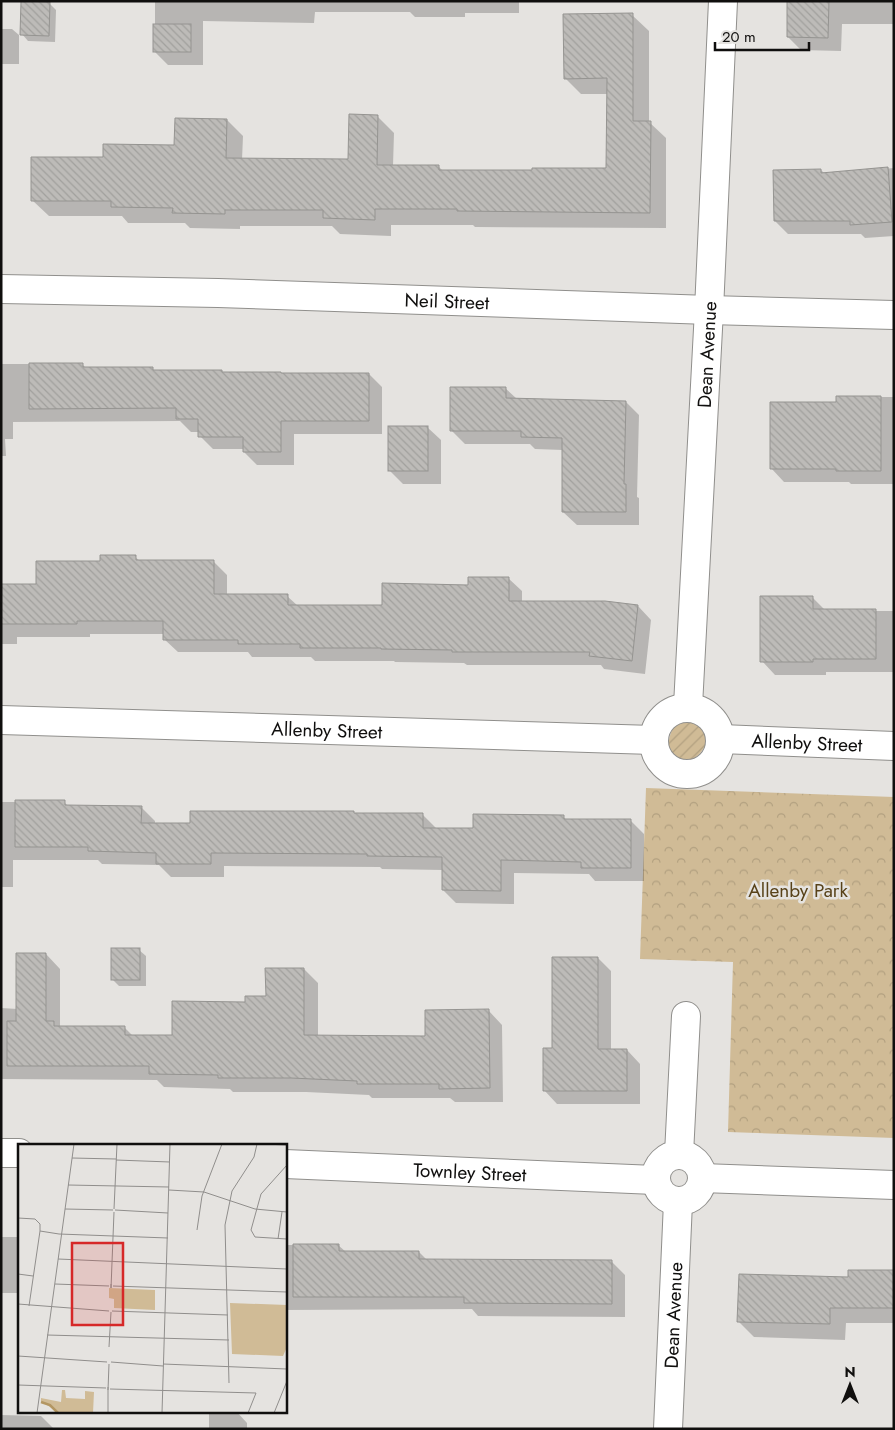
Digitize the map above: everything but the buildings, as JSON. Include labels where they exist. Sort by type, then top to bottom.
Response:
[{"type":"street","name":"Dean Avenue","points":[[688,706],[723,1]]},
{"type":"street","name":"Neil Street","points":[[1,289],[228,293],[894,315]]},
{"type":"street","points":[[688,706],[704,711],[716,723],[721,739],[717,757],[704,770],[686,774],[669,770],[657,757],[653,740],[658,723],[671,711],[688,706]]},
{"type":"street","name":"Allenby Street","points":[[1,720],[653,740]]},
{"type":"street","name":"Allenby Street","points":[[721,739],[894,746]]},
{"type":"street","points":[[679,1154],[686,1016]]},
{"type":"street","points":[[1,1152],[18,1153]]},
{"type":"street","points":[[679,1154],[691,1158],[700,1166],[702,1178],[701,1188],[695,1195],[687,1200],[678,1202],[662,1195],[657,1188],[655,1180],[656,1170],[661,1162],[669,1156],[679,1154]]},
{"type":"street","name":"Townley Street","points":[[286,1164],[655,1180]]},
{"type":"street","points":[[702,1178],[894,1185]]},
{"type":"street","name":"Dean Avenue","points":[[668,1429],[678,1202]]},
{"type":"green space","points":[[690,718],[702,724],[707,732],[706,742],[695,758],[687,761],[678,760],[669,749],[669,739],[678,721]]},
{"type":"green space","name":"Allenby Park","points":[[646,788],[894,797],[894,1138],[728,1132],[733,962],[640,959]]}]
